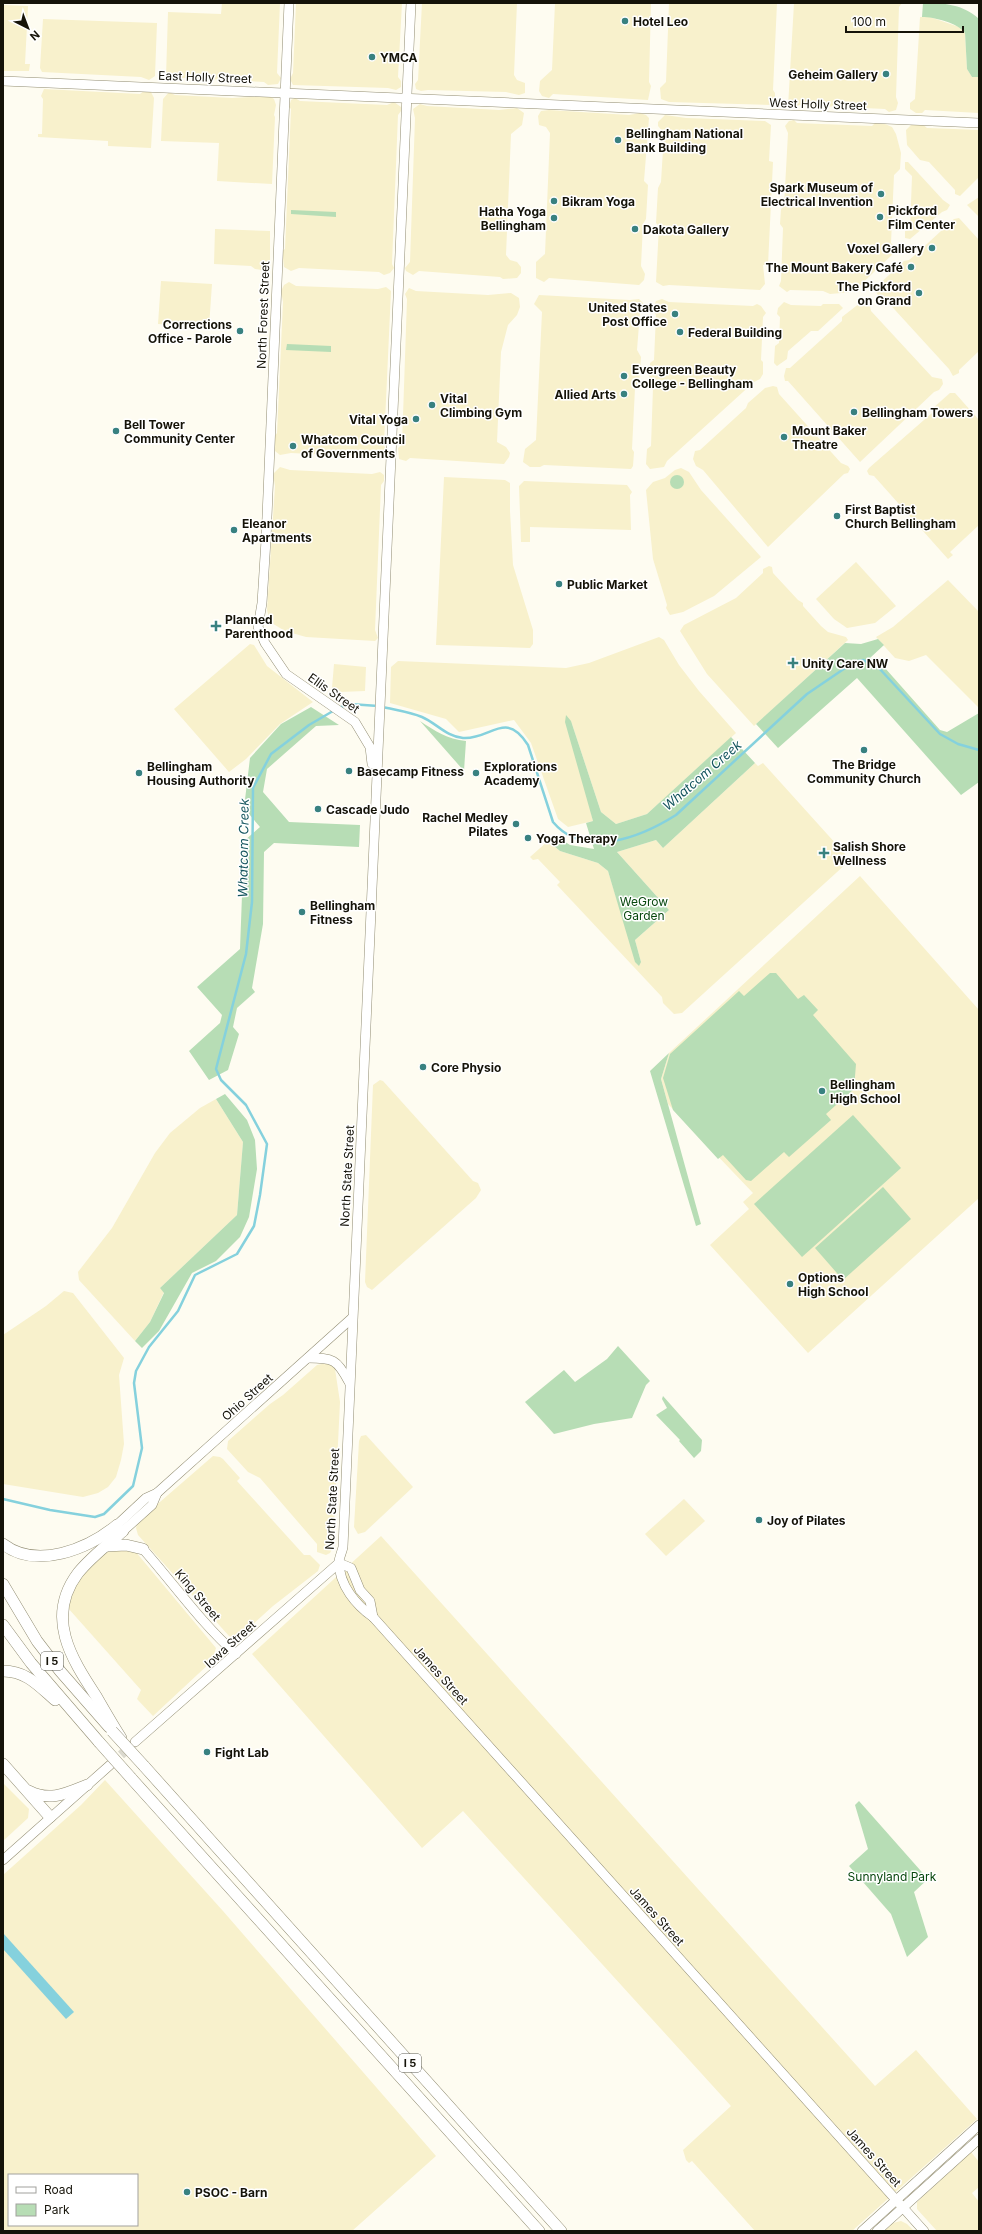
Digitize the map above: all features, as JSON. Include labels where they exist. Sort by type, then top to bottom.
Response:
[{"type":"highway","points":[[3,1544],[28,1555],[42,1556],[57,1554],[78,1548],[120,1528]]},
{"type":"highway","points":[[113,1729],[73,1660],[63,1629],[62,1615],[72,1583],[88,1562],[105,1546],[120,1528]]},
{"type":"highway","points":[[105,1546],[126,1545],[143,1549]]},
{"type":"highway","name":"I 5","points":[[3,1584],[37,1640],[55,1665],[227,1860],[561,2231]]},
{"type":"highway","name":"I 5","points":[[3,1625],[30,1663],[91,1733],[539,2231]]},
{"type":"highway","points":[[3,1671],[13,1671],[24,1674],[34,1681],[91,1733]]},
{"type":"highway","points":[[3,1764],[50,1817]]},
{"type":"highway","points":[[25,1788],[48,1797],[60,1796],[87,1785]]},
{"type":"main road","name":"North Forest Street","points":[[258,627],[262,603],[266,540],[289,3]]},
{"type":"main road","points":[[375,790],[411,3]]},
{"type":"main road","name":"East Holly Street","points":[[3,81],[406,98]]},
{"type":"main road","name":"West Holly Street","points":[[406,98],[979,123]]},
{"type":"main road","name":"Ellis Street","points":[[258,627],[279,667],[290,677],[350,717],[364,733],[370,747],[375,790]]},
{"type":"main road","name":"North State Street","points":[[339,1563],[343,1547],[375,790]]},
{"type":"main road","name":"Ohio Street","points":[[120,1528],[146,1498],[157,1493],[352,1318]]},
{"type":"main road","points":[[308,1358],[332,1360],[338,1364],[350,1383]]},
{"type":"main road","name":"King Street","points":[[143,1549],[175,1585],[186,1602],[236,1654]]},
{"type":"main road","name":"James Street","points":[[339,1563],[350,1568],[360,1590],[370,1602],[373,1617],[924,2231]]},
{"type":"main road","name":"Iowa Street","points":[[135,1742],[339,1563]]},
{"type":"main road","points":[[3,1860],[110,1765]]},
{"type":"main road","points":[[862,2231],[979,2125]]},
{"type":"main road","points":[[877,2231],[979,2139]]},
{"type":"shaded area","points":[[222,3],[280,3],[277,73],[281,78],[278,84],[268,85],[264,82],[166,77],[168,12],[221,14]]},
{"type":"shaded area","points":[[296,3],[402,3],[398,77],[401,81],[401,87],[396,90],[388,88],[293,85],[290,79],[293,73]]},
{"type":"shaded area","points":[[422,3],[517,3],[514,75],[517,80],[525,83],[525,93],[519,95],[506,92],[421,91],[416,89],[415,84],[418,80]]},
{"type":"shaded area","points":[[555,3],[651,3],[649,82],[651,86],[648,100],[553,94],[549,98],[542,96],[539,91],[540,81],[552,70]]},
{"type":"shaded area","points":[[669,3],[777,3],[773,90],[775,93],[775,100],[773,105],[669,102],[661,99],[660,88],[666,82]]},
{"type":"shaded area","points":[[794,3],[902,3],[899,7],[896,97],[898,103],[896,110],[889,112],[885,109],[799,105],[795,108],[788,107]]},
{"type":"shaded area","points":[[3,5],[28,6],[25,64],[30,64],[29,71],[3,71]]},
{"type":"shaded area","points":[[920,17],[930,17],[962,28],[965,33],[967,69],[972,77],[979,77],[979,113],[925,110],[922,113],[916,113],[910,109],[910,103],[915,99]]},
{"type":"shaded area","points":[[43,19],[157,23],[155,76],[149,80],[141,77],[42,72],[40,68]]},
{"type":"shaded area","points":[[44,89],[140,94],[144,91],[151,92],[154,98],[151,148],[108,146],[108,141],[38,137],[38,134],[42,134],[43,99],[41,96]]},
{"type":"shaded area","points":[[169,92],[175,95],[232,98],[269,96],[274,99],[276,105],[274,115],[272,184],[217,181],[219,143],[161,141],[163,99]]},
{"type":"shaded area","points":[[295,98],[300,101],[387,105],[394,102],[401,107],[401,111],[398,115],[392,264],[394,268],[390,273],[384,275],[379,272],[299,268],[291,271],[284,267],[282,251],[285,249],[291,109],[289,107],[291,100]]},
{"type":"shaded area","points":[[420,104],[427,106],[499,110],[517,108],[524,113],[522,125],[511,134],[506,255],[510,260],[517,262],[521,267],[521,273],[517,278],[503,279],[500,277],[419,271],[413,275],[406,271],[405,268],[410,262],[415,118],[413,109]]},
{"type":"shaded area","points":[[549,110],[629,115],[640,113],[649,118],[644,181],[648,185],[646,219],[643,224],[641,266],[645,274],[644,280],[639,285],[549,278],[544,282],[536,278],[536,262],[545,254],[550,133],[546,127],[539,125],[538,116],[541,111]]},
{"type":"shaded area","points":[[665,115],[686,118],[765,121],[771,125],[769,161],[773,162],[768,265],[763,265],[765,284],[760,290],[669,285],[663,286],[656,282],[659,226],[656,223],[658,188],[661,182],[664,133],[658,126],[658,122]]},
{"type":"shaded area","points":[[794,120],[797,123],[872,126],[875,123],[885,124],[892,127],[896,134],[901,153],[900,169],[894,175],[891,243],[895,247],[895,252],[853,292],[830,294],[823,291],[790,290],[787,292],[779,286],[781,281],[783,228],[780,224],[781,209],[784,206],[788,133],[785,126],[789,121]]},
{"type":"shaded area","points":[[921,123],[927,128],[979,130],[979,177],[960,196],[955,194],[955,190],[929,162],[920,160],[907,145],[906,130],[911,125]]},
{"type":"shaded area","points":[[905,162],[908,162],[943,200],[950,205],[947,210],[942,212],[910,239],[905,238],[905,231],[910,230],[912,176],[905,169]]},
{"type":"shaded area","points":[[979,197],[979,217],[967,205]]},
{"type":"shaded area","points":[[959,218],[979,240],[979,351],[959,370],[959,373],[953,376],[949,369],[885,299],[880,298],[874,289],[904,261],[909,260],[915,255],[954,219]]},
{"type":"shaded area","points":[[215,229],[270,231],[270,266],[262,270],[255,269],[251,266],[214,264]]},
{"type":"shaded area","points":[[161,281],[212,284],[209,327],[158,324]]},
{"type":"shaded area","points":[[289,282],[296,286],[378,289],[386,287],[391,291],[384,444],[386,453],[380,459],[371,457],[291,453],[280,455],[275,451],[274,437],[277,433],[283,302],[281,291],[284,285]]},
{"type":"shaded area","points":[[409,288],[416,291],[488,295],[511,293],[519,298],[520,307],[517,315],[508,325],[501,352],[497,442],[506,447],[510,453],[504,464],[410,458],[406,461],[399,459],[398,448],[402,445],[407,299],[405,294]]},
{"type":"shaded area","points":[[539,295],[630,300],[639,299],[643,303],[643,308],[640,312],[637,350],[641,357],[639,384],[635,388],[632,449],[634,452],[633,466],[631,469],[544,465],[540,467],[530,467],[523,462],[525,449],[536,440],[542,312],[534,304]]},
{"type":"shaded area","points":[[662,299],[669,302],[753,306],[757,304],[761,306],[766,313],[763,317],[761,360],[763,362],[763,374],[760,379],[754,382],[667,461],[664,467],[650,469],[646,464],[647,449],[651,446],[653,387],[649,385],[650,363],[654,360],[656,315],[654,312],[654,306],[656,301]]},
{"type":"shaded area","points":[[784,302],[791,305],[821,306],[823,304],[839,304],[843,308],[818,331],[811,331],[788,351],[787,359],[777,366],[774,363],[775,346],[779,343],[780,317],[777,314],[778,308]]},
{"type":"shaded area","points":[[860,303],[870,306],[871,311],[932,377],[942,379],[943,384],[939,390],[934,392],[860,462],[788,381],[785,381],[784,376],[786,368],[790,368],[842,321],[842,317]]},
{"type":"shaded area","points":[[773,386],[777,387],[779,394],[841,463],[848,466],[850,469],[848,473],[844,474],[768,547],[703,470],[696,466],[693,459],[695,451],[700,450],[746,408],[748,403],[765,388]]},
{"type":"shaded area","points":[[950,393],[955,393],[979,420],[979,525],[950,552],[953,555],[948,559],[874,476],[869,475],[867,471],[932,413],[932,409]]},
{"type":"shaded area","points":[[280,467],[290,470],[372,474],[380,472],[384,475],[384,481],[381,485],[375,630],[378,638],[375,641],[306,637],[285,631],[270,622],[267,610],[275,486],[273,474]]},
{"type":"shaded area","points":[[681,468],[689,472],[701,490],[761,557],[714,596],[683,612],[670,615],[666,608],[667,605],[653,559],[646,490],[653,482],[665,478],[675,470]]},
{"type":"shaded area","points":[[444,477],[505,480],[510,483],[513,565],[533,630],[533,644],[530,648],[436,645]]},
{"type":"shaded area","points":[[524,481],[627,485],[632,492],[630,495],[631,530],[530,527],[530,542],[521,542],[519,486]]},
{"type":"shaded area","points":[[856,562],[896,606],[875,623],[847,628],[834,619],[816,599]]},
{"type":"shaded area","points":[[769,566],[772,567],[773,573],[798,600],[803,603],[803,606],[821,626],[828,632],[846,637],[848,640],[754,726],[707,674],[680,631],[684,625],[736,598],[763,573],[763,569]]},
{"type":"shaded area","points":[[948,580],[979,612],[979,708],[926,655],[909,661],[895,658],[876,637],[893,627]]},
{"type":"shaded area","points":[[659,637],[664,640],[679,665],[699,691],[736,733],[647,814],[616,824],[601,812],[571,721],[593,821],[568,827],[558,819],[531,743],[514,720],[459,732],[446,719],[390,703],[391,667],[398,661],[566,668],[589,663]]},
{"type":"shaded area","points":[[250,644],[254,645],[267,666],[313,702],[280,724],[246,759],[229,772],[174,709]]},
{"type":"shaded area","points":[[334,664],[366,667],[365,691],[340,692],[332,688]]},
{"type":"shaded area","points":[[755,763],[758,766],[763,763],[846,855],[847,863],[682,1013],[674,1014],[663,1003],[662,997],[557,885],[560,882],[538,859],[533,860],[530,857],[548,841],[560,851],[598,863],[608,871],[636,961],[641,962],[635,940],[669,910],[617,852],[656,840],[663,848]]},
{"type":"shaded area","name":"Bellingham High School","points":[[860,876],[979,1010],[979,1198],[808,1353],[710,1245],[749,1209],[743,1202],[753,1193],[668,1104],[661,1079],[669,1053]]},
{"type":"shaded area","points":[[380,1080],[383,1081],[473,1181],[478,1183],[481,1190],[476,1198],[372,1290],[367,1287],[365,1282],[373,1085]]},
{"type":"shaded area","points":[[216,1099],[243,1142],[237,1215],[160,1288],[164,1292],[150,1322],[135,1341],[79,1280],[78,1272],[112,1228],[155,1153],[170,1133],[200,1108]]},
{"type":"shaded area","points":[[64,1291],[73,1293],[124,1358],[119,1375],[124,1444],[116,1477],[108,1487],[98,1493],[83,1497],[3,1484],[3,1335],[46,1306]]},
{"type":"shaded area","points":[[327,1363],[332,1365],[335,1369],[340,1402],[333,1547],[330,1553],[326,1555],[317,1552],[317,1544],[260,1478],[248,1472],[227,1449],[228,1441],[270,1404],[283,1395],[317,1365]]},
{"type":"shaded area","points":[[366,1435],[413,1487],[365,1532],[358,1534],[354,1527],[359,1441],[361,1436]]},
{"type":"shaded area","points":[[213,1456],[223,1459],[240,1478],[237,1481],[304,1555],[310,1555],[320,1565],[318,1571],[273,1606],[239,1637],[234,1638],[229,1636],[138,1535],[136,1528],[138,1521]]},
{"type":"shaded area","points":[[684,1499],[705,1521],[666,1556],[645,1534]]},
{"type":"shaded area","points":[[381,1536],[875,2086],[916,2050],[977,2119],[852,2231],[755,2231],[692,2161],[689,2163],[686,2160],[683,2150],[731,2106],[463,1811],[422,1848],[252,1654]]},
{"type":"shaded area","points":[[111,1548],[135,1551],[216,1648],[212,1661],[153,1716],[137,1699],[141,1690],[68,1608],[74,1588],[82,1576],[91,1565]]},
{"type":"shaded area","points":[[105,1780],[223,1911],[436,2156],[352,2231],[3,2231],[3,1875],[81,1805]]},
{"type":"shaded area","points":[[3,1783],[29,1809],[28,1818],[3,1841]]},
{"type":"shaded area","points":[[971,2152],[979,2162],[979,2187],[972,2193],[979,2202],[979,2231],[937,2231],[917,2209],[917,2202]]},
{"type":"shaded area","points":[[901,2221],[907,2224],[914,2231],[884,2231],[893,2223]]},
{"type":"green space","points":[[923,3],[938,3],[960,7],[979,19],[979,77],[972,77],[967,69],[965,33],[962,29],[945,21],[922,17]]},
{"type":"green space","points":[[291,210],[336,212],[336,217],[291,214]]},
{"type":"green space","points":[[287,344],[331,346],[331,352],[286,350]]},
{"type":"green space","points":[[677,475],[682,477],[684,482],[682,487],[677,489],[672,487],[670,482],[672,477]]},
{"type":"green space","points":[[878,639],[884,645],[870,658],[885,668],[940,730],[947,732],[979,713],[979,782],[961,795],[857,678],[778,748],[756,724],[845,643],[861,644]]},
{"type":"green space","points":[[311,707],[339,725],[316,726],[267,769],[263,792],[289,822],[360,825],[359,847],[274,843],[264,852],[263,924],[252,988],[255,992],[237,1008],[233,1027],[239,1034],[228,1070],[209,1080],[189,1051],[220,1023],[222,1015],[197,987],[240,949],[244,841],[260,827],[244,808],[250,758],[281,724]]},
{"type":"green space","name":"WeGrow Garden","points":[[566,715],[571,721],[601,812],[616,824],[647,814],[731,737],[755,763],[663,848],[656,840],[617,852],[669,910],[635,940],[641,962],[639,966],[635,962],[608,871],[598,863],[560,851],[548,841],[554,835],[570,845],[594,849],[586,823],[593,821],[565,722]]},
{"type":"green space","points":[[420,721],[447,736],[466,741],[464,771]]},
{"type":"green space","points":[[770,973],[776,973],[798,999],[804,995],[818,1010],[813,1015],[856,1064],[854,1089],[826,1114],[831,1120],[789,1157],[784,1152],[751,1181],[746,1180],[723,1155],[718,1159],[673,1110],[663,1078],[670,1054],[739,991],[744,996]]},
{"type":"green space","points":[[669,1053],[661,1079],[701,1224],[696,1226],[650,1071]]},
{"type":"green space","points":[[225,1094],[247,1120],[255,1140],[257,1169],[249,1217],[240,1237],[216,1261],[192,1273],[159,1331],[142,1348],[135,1341],[150,1322],[164,1293],[160,1288],[237,1215],[243,1142],[216,1099]]},
{"type":"green space","points":[[853,1115],[901,1168],[802,1257],[754,1204]]},
{"type":"green space","points":[[883,1187],[911,1219],[843,1280],[815,1248]]},
{"type":"green space","points":[[618,1346],[650,1381],[646,1385],[632,1418],[594,1424],[554,1434],[525,1402],[564,1370],[575,1382],[607,1359]]},
{"type":"green space","points":[[663,1396],[702,1440],[701,1451],[694,1458],[679,1441],[680,1440],[656,1415],[667,1408],[662,1399]]},
{"type":"green space","name":"Sunnyland Park","points":[[859,1801],[928,1879],[914,1892],[928,1937],[907,1957],[891,1914],[849,1866],[868,1849],[855,1805]]},
{"type":"water","points":[[3,1933],[74,2012],[66,2019],[3,1949]]},
{"type":"waterway","name":"Whatcom Creek","points":[[383,707],[408,712],[422,717],[457,737],[473,737],[505,727],[520,734],[528,745],[553,822],[566,834],[581,840],[597,842],[613,841],[630,837],[647,831],[676,815],[807,694],[854,662],[863,660],[878,667],[940,734],[958,744],[979,750]]},
{"type":"waterway","name":"Whatcom Creek","points":[[338,708],[350,704],[378,706]]},
{"type":"waterway","name":"Whatcom Creek","points":[[3,1499],[50,1510],[95,1517],[104,1514],[133,1486],[142,1448],[134,1383],[136,1371],[149,1347],[178,1311],[195,1275],[237,1254],[254,1226],[267,1144],[246,1105],[221,1080],[216,1069],[246,954],[252,902],[253,788],[271,754],[309,725],[333,711]]},
{"type":"tunnel","points":[[111,1764],[133,1744]]},
{"type":"place","name":"Hotel Leo","points":[[625,21]]},
{"type":"place","name":"YMCA","points":[[372,57]]},
{"type":"place","name":"Geheim Gallery","points":[[886,74]]},
{"type":"place","name":"Bellingham National Bank Building","points":[[618,140]]},
{"type":"place","name":"Spark Museum of Electrical Invention","points":[[881,194]]},
{"type":"place","name":"Bikram Yoga","points":[[554,201]]},
{"type":"place","name":"Pickford Film Center","points":[[880,217]]},
{"type":"place","name":"Hatha Yoga Bellingham","points":[[554,218]]},
{"type":"place","name":"Dakota Gallery","points":[[635,229]]},
{"type":"place","name":"Voxel Gallery","points":[[932,248]]},
{"type":"place","name":"The Mount Bakery Café","points":[[911,267]]},
{"type":"place","name":"The Pickford on Grand","points":[[919,293]]},
{"type":"place","name":"United States Post Office","points":[[675,314]]},
{"type":"place","name":"Corrections Office - Parole","points":[[240,331]]},
{"type":"place","name":"Federal Building","points":[[680,332]]},
{"type":"place","name":"Evergreen Beauty College - Bellingham","points":[[624,376]]},
{"type":"place","name":"Allied Arts","points":[[624,394]]},
{"type":"place","name":"Vital Climbing Gym","points":[[432,405]]},
{"type":"place","name":"Bellingham Towers","points":[[854,412]]},
{"type":"place","name":"Vital Yoga","points":[[416,419]]},
{"type":"place","name":"Bell Tower Community Center","points":[[116,431]]},
{"type":"place","name":"Mount Baker Theatre","points":[[784,437]]},
{"type":"place","name":"Whatcom Council of Governments","points":[[293,446]]},
{"type":"place","name":"First Baptist Church Bellingham","points":[[837,516]]},
{"type":"place","name":"Eleanor Apartments","points":[[234,530]]},
{"type":"place","name":"Public Market","points":[[559,584]]},
{"type":"place","name":"Planned Parenthood","points":[[216,626]]},
{"type":"place","name":"Unity Care NW","points":[[793,663]]},
{"type":"place","name":"The Bridge Community Church","points":[[864,750]]},
{"type":"place","name":"Basecamp Fitness","points":[[349,771]]},
{"type":"place","name":"Bellingham Housing Authority","points":[[139,773]]},
{"type":"place","name":"Explorations Academy","points":[[476,773]]},
{"type":"place","name":"Cascade Judo","points":[[318,809]]},
{"type":"place","name":"Rachel Medley Pilates","points":[[516,824]]},
{"type":"place","name":"Yoga Therapy","points":[[528,838]]},
{"type":"place","name":"Salish Shore Wellness","points":[[824,853]]},
{"type":"place","name":"Bellingham Fitness","points":[[302,912]]},
{"type":"place","name":"Core Physio","points":[[423,1067]]},
{"type":"place","name":"Bellingham High School","points":[[822,1091]]},
{"type":"place","name":"Options High School","points":[[790,1284]]},
{"type":"place","name":"Joy of Pilates","points":[[759,1520]]},
{"type":"place","name":"Fight Lab","points":[[207,1752]]},
{"type":"place","name":"PSOC - Barn","points":[[187,2192]]}]
